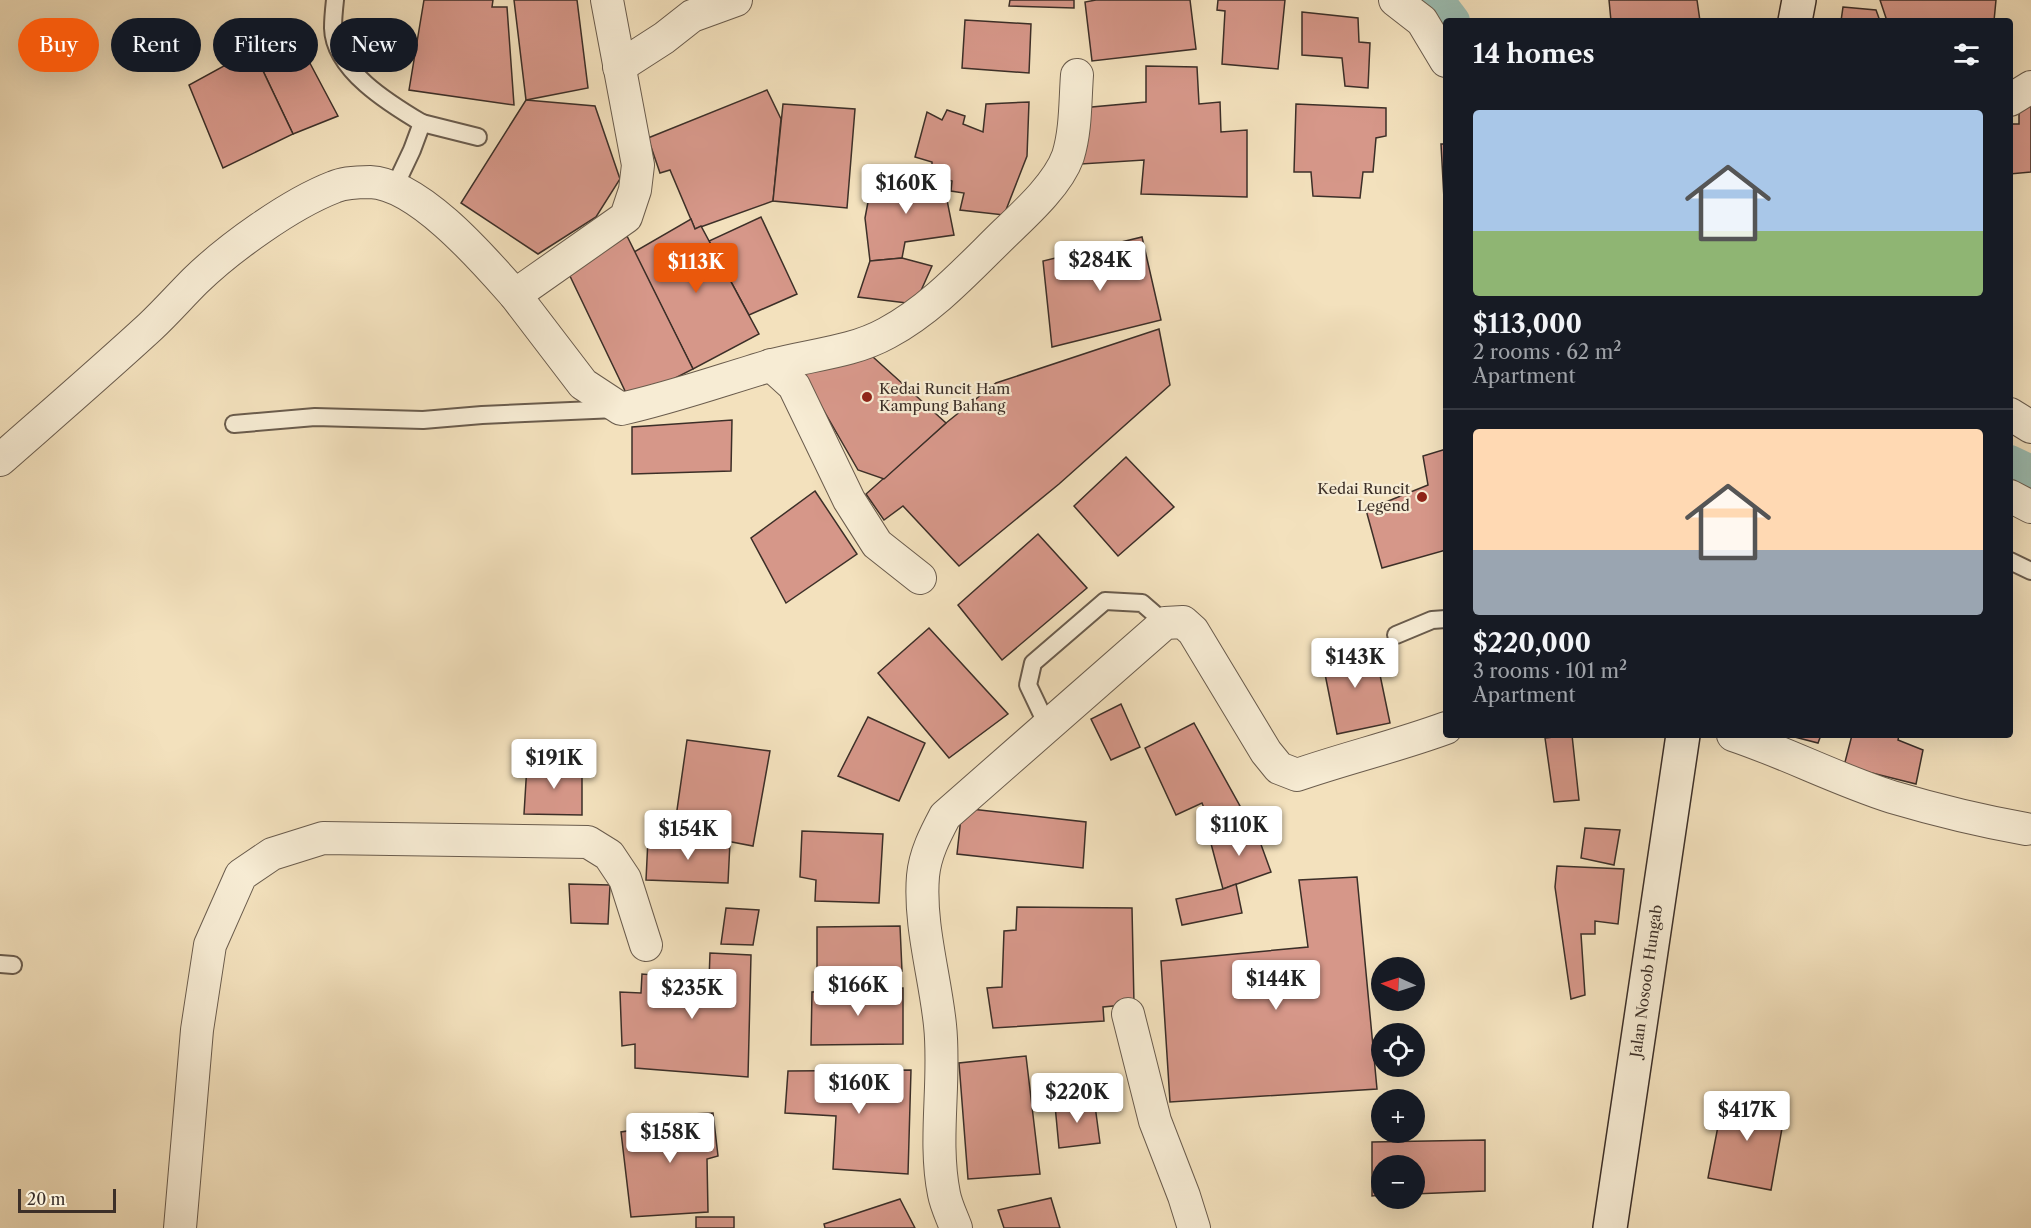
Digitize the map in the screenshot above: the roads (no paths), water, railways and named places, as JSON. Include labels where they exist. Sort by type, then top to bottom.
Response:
[{"type":"main road","points":[[1796,18],[1799,0]]},
{"type":"main road","name":"Jalan Nosoob Hungab","points":[[1610,1228],[1683,738]]},
{"type":"street","points":[[514,295],[626,217],[635,190],[638,165],[607,0]]},
{"type":"street","points":[[619,68],[692,16],[736,0]]},
{"type":"street","points":[[1395,0],[1422,21],[1443,56]]},
{"type":"street","points":[[0,460],[152,325],[196,280],[232,249],[292,209],[336,186],[371,182],[394,188],[431,211],[475,249],[583,384],[621,409],[661,400],[771,365],[851,348],[886,334],[915,316],[961,276],[1047,190],[1067,158],[1073,132],[1077,75]]},
{"type":"street","points":[[2013,98],[2031,87]]},
{"type":"street","points":[[771,365],[794,386],[849,500],[878,544],[920,578]]},
{"type":"street","points":[[2013,416],[2031,427]]},
{"type":"street","points":[[2013,498],[2031,507]]},
{"type":"street","points":[[956,1228],[944,1195],[940,1157],[942,1102],[940,1027],[923,905],[923,874],[930,845],[945,816],[1165,623],[1183,622],[1193,631],[1266,752],[1279,768],[1297,775],[1342,759],[1403,744],[1443,729]]},
{"type":"street","points":[[1742,738],[1891,796],[1971,819],[2026,829]]},
{"type":"street","points":[[180,1228],[197,1030],[210,945],[241,875],[272,854],[323,838],[588,842],[609,855],[625,879],[646,945]]},
{"type":"street","points":[[1128,1014],[1155,1121],[1194,1228]]},
{"type":"lane","points":[[335,0],[333,30],[342,59],[383,100],[422,123],[478,137]]},
{"type":"lane","points":[[394,188],[422,123]]},
{"type":"lane","points":[[234,424],[315,417],[423,420],[621,409]]},
{"type":"lane","points":[[2013,562],[2031,571]]},
{"type":"lane","points":[[1047,725],[1028,685],[1033,663],[1105,601],[1142,603],[1165,623]]},
{"type":"lane","points":[[1396,634],[1432,620],[1443,619]]},
{"type":"waterway","points":[[1437,0],[1451,18]]},
{"type":"waterway","points":[[2013,463],[2031,472]]},
{"type":"place","name":"Kedai Runcit Ham Kampung Bahang","points":[[867,397]]},
{"type":"place","name":"Kedai Runcit Legend","points":[[1422,497]]}]
